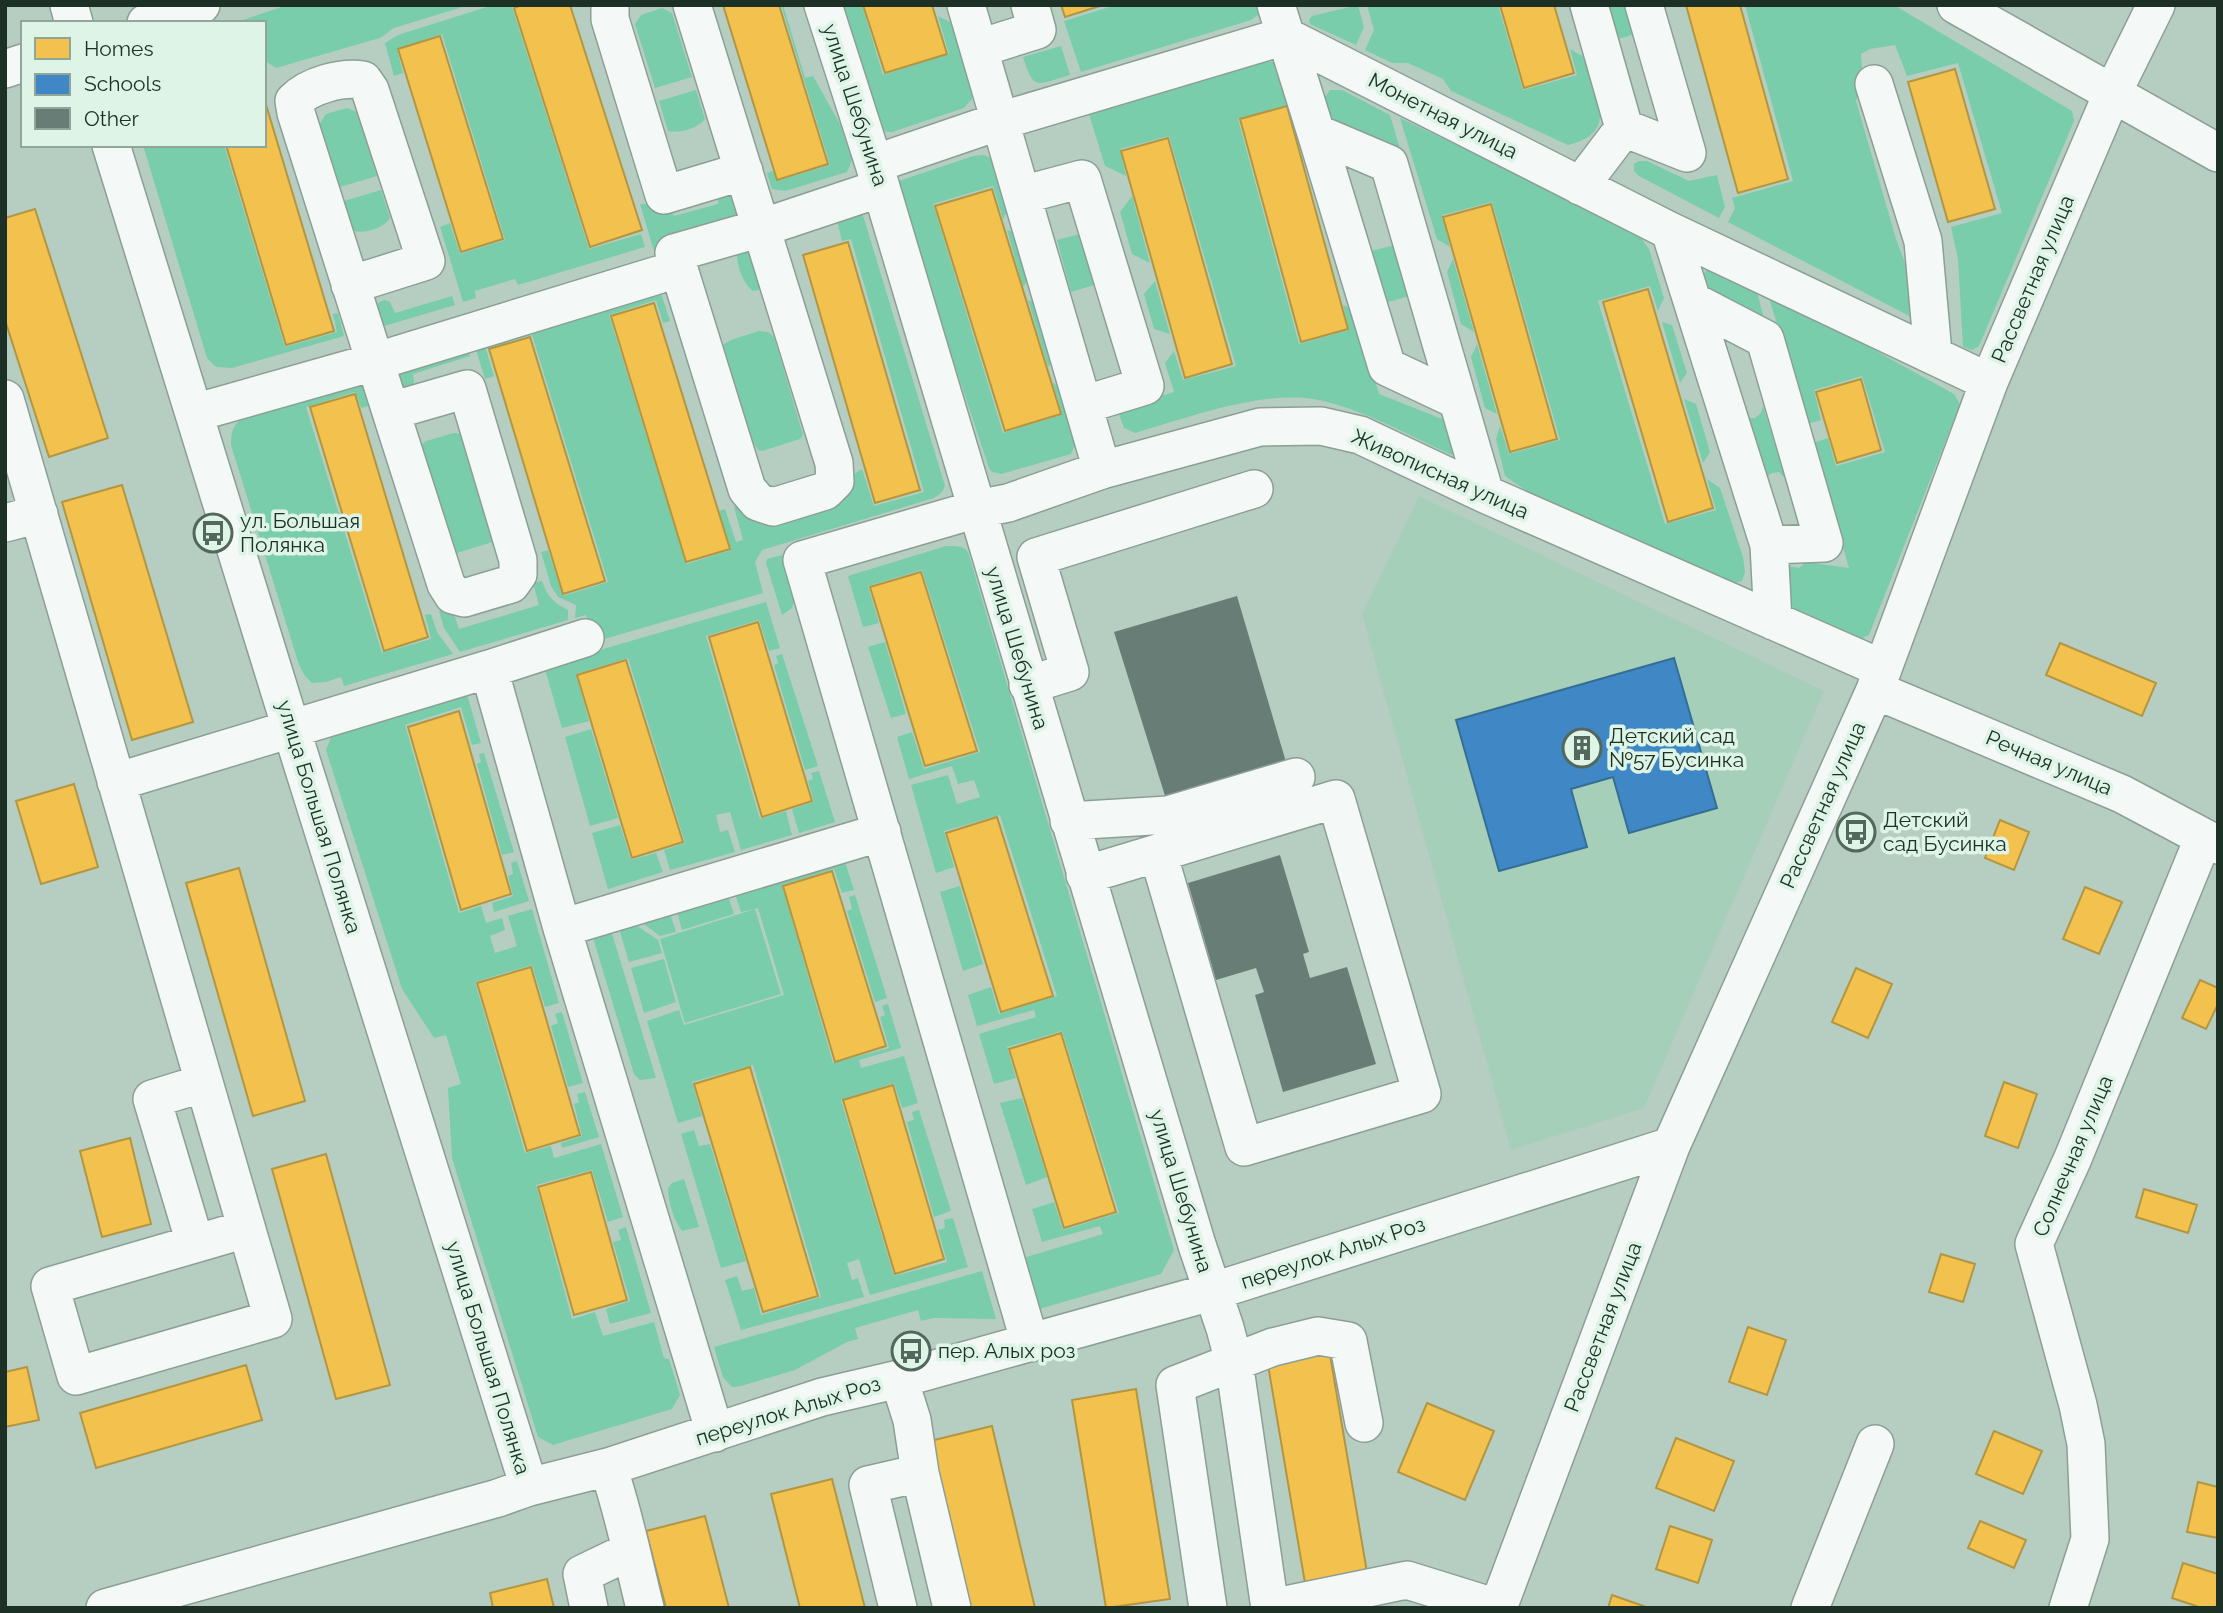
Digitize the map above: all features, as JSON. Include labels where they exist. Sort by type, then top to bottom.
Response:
[{"type":"street","points":[[152,21],[201,5]]},
{"type":"street","points":[[610,5],[610,19],[663,195],[744,170]]},
{"type":"street","points":[[692,5],[744,170],[761,228],[834,463],[835,481],[825,491],[773,507],[758,502],[747,489],[674,254],[761,228],[862,192],[878,176],[1000,121],[1281,20],[1387,367],[1457,400]]},
{"type":"street","name":"улица Шебунина","points":[[823,5],[878,176],[1211,1292],[1225,1328],[1234,1362],[1270,1608]]},
{"type":"street","points":[[966,5],[1102,470]]},
{"type":"street","points":[[981,48],[1037,30],[1030,5]]},
{"type":"street","points":[[1590,5],[1624,128]]},
{"type":"street","points":[[1624,128],[1687,153],[1644,5]]},
{"type":"street","points":[[1956,5],[2218,153]]},
{"type":"street","name":"Рассветная улица","points":[[1497,1608],[1671,1146],[1879,680],[1989,382],[2112,94],[2156,5]]},
{"type":"street","name":"Монетная улица","points":[[1281,20],[1580,186],[1989,382]]},
{"type":"street","points":[[350,285],[426,261],[370,90],[363,80],[348,78],[303,92],[294,101],[296,113],[374,362],[446,584],[453,595],[464,598],[511,583],[518,574],[518,560],[467,389],[391,411]]},
{"type":"street","points":[[1874,84],[1923,241],[1933,354]]},
{"type":"street","points":[[1580,186],[1624,128]]},
{"type":"street","points":[[1316,134],[1389,164],[1485,494]]},
{"type":"street","name":"улица Большая Полянка","points":[[112,147],[528,1487]]},
{"type":"street","points":[[1022,195],[1082,179],[1145,386],[1083,405]]},
{"type":"street","points":[[1670,231],[1769,545],[1773,621]]},
{"type":"street","points":[[194,413],[374,362],[658,275]]},
{"type":"street","points":[[1692,301],[1765,339],[1824,543],[1769,545]]},
{"type":"street","points":[[5,399],[22,519],[116,782],[204,1083],[272,1319],[76,1376],[50,1286],[246,1229]]},
{"type":"street","name":"Живописная улица","points":[[882,832],[802,560],[977,509],[1007,503],[1102,470],[1260,427],[1321,426],[1360,435],[1485,494],[1773,621],[1879,680]]},
{"type":"street","points":[[1028,685],[1070,671],[1036,557],[1254,489]]},
{"type":"street","points":[[116,782],[585,638]]},
{"type":"street","points":[[489,669],[562,928],[715,1433]]},
{"type":"street","name":"Речная улица","points":[[1879,680],[2122,794],[2211,842]]},
{"type":"street","points":[[1069,821],[1168,815],[1296,777]]},
{"type":"street","points":[[1086,875],[1158,853],[1336,799],[1422,1094],[1244,1147],[1158,853]]},
{"type":"street","points":[[562,928],[882,832],[1030,1343]]},
{"type":"street","name":"Солнечная улица","points":[[2068,1608],[2091,1539],[2086,1444],[2034,1244],[2211,842]]},
{"type":"street","points":[[195,1244],[152,1099],[204,1083]]},
{"type":"street","name":"переулок Алых Роз","points":[[104,1608],[162,1600],[528,1487],[608,1466],[822,1397],[899,1379],[1211,1292],[1671,1146]]},
{"type":"street","points":[[1208,1608],[1175,1385],[1273,1347],[1318,1336],[1348,1341],[1364,1423]]},
{"type":"street","points":[[899,1379],[912,1420],[920,1473],[952,1608]]},
{"type":"street","points":[[1810,1608],[1875,1444]]},
{"type":"street","points":[[608,1466],[621,1504],[645,1608]]},
{"type":"street","points":[[898,1608],[868,1485],[920,1473]]},
{"type":"street","points":[[589,1608],[582,1574],[630,1551]]},
{"type":"street","points":[[1270,1608],[1408,1580],[1497,1608]]},
{"type":"shaded area","points":[[1419,496],[1824,691],[1644,1108],[1511,1150],[1362,614]]},
{"type":"green space","points":[[287,5],[469,5],[394,28],[380,38],[276,68],[266,61],[266,21],[240,21]]},
{"type":"green space","points":[[493,5],[517,5],[512,7],[589,249],[641,234],[645,247],[518,285],[515,279],[475,291],[476,298],[463,302],[440,227],[450,223],[460,254],[505,240],[442,34],[397,49],[403,73],[394,76],[385,43],[398,35]]},
{"type":"green space","points":[[781,5],[805,78],[813,76],[841,126],[852,160],[847,172],[785,191],[772,189],[767,173],[773,171],[777,181],[830,165]]},
{"type":"green space","points":[[839,5],[862,5],[883,75],[949,54],[938,16],[956,25],[973,89],[972,99],[964,108],[892,132],[880,131]]},
{"type":"green space","points":[[1116,5],[1263,5],[1262,12],[1251,20],[1081,72],[1064,21]]},
{"type":"green space","points":[[1358,5],[1364,27],[1356,45],[1310,24],[1312,16]]},
{"type":"green space","points":[[1367,5],[1498,5],[1523,90],[1577,75],[1570,49],[1586,58],[1600,111],[1594,132],[1568,145],[1451,91],[1443,79],[1408,63],[1392,63],[1365,50],[1374,30]]},
{"type":"green space","points":[[1605,5],[1630,5],[1638,33],[1615,40]]},
{"type":"green space","points":[[1745,5],[1894,5],[2072,111],[2074,121],[1979,346],[1972,350],[1963,347],[1958,259],[1951,227],[2002,213],[1958,63],[1907,76],[1895,45],[1870,49],[1861,54],[1863,82],[1856,101],[1896,239],[1923,312],[1919,321],[1728,222],[1735,208],[1732,198],[1793,181]]},
{"type":"green space","points":[[662,8],[672,13],[692,77],[655,88],[635,24],[641,15]]},
{"type":"green space","points":[[1061,46],[1070,75],[1044,83],[1034,81],[1023,57]]},
{"type":"green space","points":[[1263,61],[1274,62],[1282,68],[1300,124],[1295,131],[1288,105],[1238,119],[1299,344],[1349,330],[1343,305],[1355,310],[1379,394],[1452,423],[1457,453],[1452,455],[1365,415],[1313,399],[1247,402],[1135,433],[1124,428],[1117,409],[1174,392],[1165,363],[1174,351],[1183,380],[1236,366],[1169,136],[1120,149],[1126,176],[1105,166],[1089,114]]},
{"type":"green space","points":[[696,90],[705,119],[688,130],[668,131],[659,101]]},
{"type":"green space","points":[[1330,90],[1342,90],[1390,115],[1404,162],[1332,126],[1324,98]]},
{"type":"green space","points":[[347,108],[357,112],[377,176],[340,187],[320,123],[326,114]]},
{"type":"green space","points":[[1400,118],[1636,231],[1649,249],[1664,298],[1658,311],[1650,286],[1598,301],[1665,524],[1716,510],[1707,479],[1720,488],[1743,557],[1745,572],[1742,581],[1731,584],[1534,496],[1505,476],[1496,439],[1500,426],[1509,454],[1560,440],[1492,202],[1442,215],[1450,247],[1437,239]]},
{"type":"green space","points":[[144,147],[225,147],[285,347],[337,332],[333,314],[338,313],[344,336],[232,368],[216,367],[207,358]]},
{"type":"green space","points":[[984,155],[992,159],[1011,204],[1003,219],[993,186],[933,204],[1003,433],[1062,415],[1053,383],[1067,391],[1077,440],[1071,454],[1001,474],[992,472],[989,468],[896,188],[899,181],[973,156]]},
{"type":"green space","points":[[1647,161],[1689,181],[1717,175],[1725,207],[1719,218],[1639,176],[1634,171],[1634,164]]},
{"type":"green space","points":[[732,186],[740,210],[734,216],[660,239],[683,317],[674,319],[640,204],[667,203],[674,216],[718,204],[719,194]]},
{"type":"green space","points":[[381,190],[390,218],[374,229],[354,231],[344,201]]},
{"type":"green space","points":[[1132,196],[1150,263],[1132,254],[1120,212]]},
{"type":"green space","points":[[862,212],[945,486],[942,492],[934,498],[762,550],[755,562],[763,593],[594,642],[586,615],[575,618],[576,605],[558,597],[551,586],[541,552],[548,550],[563,596],[608,582],[532,335],[486,349],[494,376],[485,379],[473,340],[659,287],[670,321],[663,323],[656,300],[609,315],[686,564],[731,550],[719,511],[725,509],[736,542],[743,540],[734,507],[740,505],[770,524],[844,501],[848,482],[862,469],[874,506],[924,492],[851,239],[842,241],[836,217]]},
{"type":"green space","points":[[1007,230],[1020,234],[1032,275],[1023,287]]},
{"type":"green space","points":[[1080,234],[1094,285],[1071,292],[1057,240]]},
{"type":"green space","points":[[749,244],[766,289],[753,291],[740,272],[737,249]]},
{"type":"green space","points":[[1395,245],[1409,296],[1385,303],[1371,251]]},
{"type":"green space","points":[[1453,259],[1474,332],[1461,324],[1447,272]]},
{"type":"green space","points":[[1710,267],[1756,288],[1764,319],[1706,292],[1702,275]]},
{"type":"green space","points":[[1155,281],[1170,334],[1154,329],[1144,294]]},
{"type":"green space","points":[[1767,291],[1954,394],[1960,404],[1869,635],[1858,640],[1796,612],[1789,596],[1789,566],[1799,568],[1806,562],[1849,568],[1813,443],[1828,438],[1836,466],[1885,452],[1862,376],[1814,390],[1821,420],[1807,424]]},
{"type":"green space","points":[[452,296],[455,305],[381,327],[376,308],[379,302],[390,302],[395,313]]},
{"type":"green space","points":[[1028,300],[1040,304],[1056,357],[1048,367]]},
{"type":"green space","points":[[1662,322],[1672,325],[1687,373],[1680,383]]},
{"type":"green space","points":[[759,331],[768,332],[774,337],[803,435],[800,439],[762,451],[758,450],[753,442],[724,352],[724,344]]},
{"type":"green space","points":[[466,342],[470,356],[413,374],[414,382],[409,393],[399,387],[393,364]]},
{"type":"green space","points":[[1477,344],[1497,414],[1485,408],[1471,357]]},
{"type":"green space","points":[[361,380],[369,406],[361,408],[355,392],[306,407],[382,653],[431,639],[425,615],[431,614],[437,632],[453,654],[344,686],[341,677],[312,683],[299,665],[231,445],[232,434],[242,418]]},
{"type":"green space","points":[[1684,399],[1696,404],[1710,452],[1703,463]]},
{"type":"green space","points":[[1763,406],[1785,478],[1779,472],[1766,477],[1747,418],[1755,418],[1761,413]]},
{"type":"green space","points":[[454,433],[463,434],[496,541],[457,553],[453,552],[420,446],[426,441]]},
{"type":"green space","points":[[946,546],[961,547],[968,552],[1174,1250],[1161,1274],[1039,1309],[1023,1258],[1103,1234],[1100,1226],[1042,1242],[1032,1209],[1054,1202],[1063,1230],[1119,1213],[1062,1031],[1007,1047],[1016,1078],[994,1084],[979,1034],[1036,1017],[1034,1010],[977,1026],[968,995],[991,987],[999,1014],[1057,996],[1000,815],[944,831],[954,867],[936,873],[911,785],[948,775],[957,804],[980,797],[974,780],[958,784],[952,766],[909,779],[897,737],[912,732],[924,769],[980,752],[922,570],[868,586],[879,623],[863,627],[848,576]]},
{"type":"green space","points":[[782,555],[794,602],[792,608],[782,615],[766,563],[767,559]]},
{"type":"green space","points":[[542,581],[552,598],[568,610],[568,620],[460,652],[444,628],[439,611],[452,608],[459,629],[539,605],[533,583]]},
{"type":"green space","points":[[766,602],[780,648],[769,651],[759,620],[706,636],[760,819],[786,811],[792,835],[741,850],[730,812],[716,815],[720,832],[728,830],[735,852],[670,870],[664,850],[685,843],[628,658],[576,674],[589,721],[562,728],[544,666]]},
{"type":"green space","points":[[885,642],[906,714],[891,718],[868,647]]},
{"type":"green space","points":[[782,654],[818,766],[805,770],[774,665],[778,663],[776,656]]},
{"type":"green space","points":[[466,691],[481,743],[472,745],[461,707],[405,725],[459,913],[481,906],[486,923],[502,918],[505,930],[490,936],[495,953],[517,946],[508,916],[532,909],[559,1003],[545,1007],[532,965],[475,982],[525,1153],[551,1146],[554,1158],[601,1144],[623,1217],[608,1222],[592,1170],[536,1185],[572,1319],[595,1312],[603,1336],[654,1322],[664,1358],[669,1359],[680,1395],[672,1409],[553,1445],[538,1437],[452,1158],[448,1088],[461,1084],[446,1035],[434,1038],[402,989],[326,750],[333,732]]},
{"type":"green space","points":[[591,729],[618,818],[590,826],[565,737]]},
{"type":"green space","points":[[484,753],[514,852],[502,855],[477,764],[481,762],[479,754]]},
{"type":"green space","points":[[819,771],[835,822],[799,833],[792,809],[814,802],[808,781],[813,779],[811,773]]},
{"type":"green space","points":[[620,825],[631,860],[656,853],[663,872],[608,889],[592,833]]},
{"type":"green space","points":[[844,859],[854,890],[842,893],[834,869],[782,885],[833,1063],[889,1048],[880,1017],[885,1015],[882,1006],[888,1004],[901,1048],[859,1060],[861,1068],[904,1056],[918,1103],[902,1108],[894,1083],[841,1100],[894,1276],[947,1262],[938,1230],[945,1228],[944,1220],[953,1218],[968,1267],[870,1295],[859,1259],[847,1263],[852,1280],[858,1278],[864,1297],[741,1330],[725,1280],[737,1276],[742,1291],[754,1288],[761,1315],[821,1297],[753,1065],[692,1082],[702,1116],[678,1123],[647,1021],[679,1010],[684,1025],[784,995],[758,908],[741,912],[734,891]]},
{"type":"green space","points":[[517,861],[529,901],[494,912],[492,903],[513,896],[508,876],[513,874],[511,863]]},
{"type":"green space","points":[[960,886],[983,964],[963,971],[940,892]]},
{"type":"green space","points":[[727,893],[734,914],[682,930],[676,908]]},
{"type":"green space","points":[[855,895],[887,998],[875,1002],[847,911],[852,909],[849,897]]},
{"type":"green space","points":[[755,909],[781,994],[685,1023],[660,939]]},
{"type":"green space","points":[[669,910],[676,932],[660,936],[637,919]]},
{"type":"green space","points":[[630,921],[658,940],[662,953],[629,962],[618,925]]},
{"type":"green space","points":[[610,927],[656,1078],[640,1080],[634,1074],[594,941],[594,937]]},
{"type":"green space","points":[[664,959],[676,1002],[644,1013],[631,968]]},
{"type":"green space","points":[[562,1012],[583,1083],[568,1087],[551,1026],[558,1023],[555,1014]]},
{"type":"green space","points":[[585,1092],[599,1137],[562,1148],[561,1143],[582,1136],[574,1104],[579,1102],[577,1094]]},
{"type":"green space","points":[[1022,1098],[1047,1177],[1026,1185],[1000,1103]]},
{"type":"green space","points":[[919,1110],[951,1211],[934,1217],[907,1122],[914,1120],[912,1112]]},
{"type":"green space","points":[[694,1130],[699,1146],[710,1144],[746,1261],[721,1268],[681,1134]]},
{"type":"green space","points":[[684,1179],[699,1227],[682,1231],[672,1211],[668,1188],[672,1183]]},
{"type":"green space","points":[[626,1227],[651,1313],[610,1324],[606,1309],[630,1301],[613,1242],[621,1240],[618,1230]]},
{"type":"green space","points":[[982,1271],[996,1319],[933,1318],[921,1321],[918,1310],[855,1328],[858,1339],[847,1342],[795,1370],[732,1387],[723,1377],[714,1347]]},
{"type":"building: Homes","points":[[522,5],[570,5],[642,230],[590,247],[514,8]]},
{"type":"building: Homes","points":[[723,5],[779,5],[828,164],[777,180]]},
{"type":"building: Homes","points":[[863,5],[932,5],[947,54],[885,73]]},
{"type":"building: Homes","points":[[1061,5],[1103,5],[1065,17]]},
{"type":"building: Homes","points":[[1500,5],[1554,5],[1574,73],[1524,88]]},
{"type":"building: Homes","points":[[1686,5],[1740,5],[1788,179],[1738,193]]},
{"type":"building: Homes","points":[[440,36],[503,239],[461,252],[398,49]]},
{"type":"building: Homes","points":[[1955,69],[1995,209],[1948,222],[1908,82]]},
{"type":"building: Homes","points":[[266,105],[334,331],[286,345],[227,147],[266,147]]},
{"type":"building: Homes","points":[[1287,106],[1348,329],[1301,342],[1240,119]]},
{"type":"building: Homes","points":[[1168,138],[1232,364],[1185,378],[1121,151]]},
{"type":"building: Homes","points":[[992,189],[1061,414],[1005,431],[935,206]]},
{"type":"building: Homes","points":[[1491,204],[1557,439],[1510,452],[1443,217]]},
{"type":"building: Homes","points":[[35,209],[108,438],[49,457],[5,320],[5,218]]},
{"type":"building: Homes","points":[[848,242],[920,490],[875,503],[803,255]]},
{"type":"building: Homes","points":[[1648,289],[1713,508],[1668,522],[1603,302]]},
{"type":"building: Homes","points":[[654,303],[730,549],[686,562],[611,316]]},
{"type":"building: Homes","points":[[530,337],[605,581],[563,594],[489,349]]},
{"type":"building: Homes","points":[[1861,379],[1881,450],[1837,463],[1816,392]]},
{"type":"building: Homes","points":[[355,394],[428,637],[384,651],[310,407]]},
{"type":"building: Homes","points":[[122,485],[193,722],[132,740],[62,502]]},
{"type":"building: Homes","points":[[921,572],[977,751],[925,766],[870,587]]},
{"type":"building: Homes","points":[[758,622],[812,801],[762,817],[709,637]]},
{"type":"building: Homes","points":[[2060,643],[2156,683],[2142,716],[2046,675]]},
{"type":"building: Homes","points":[[626,660],[683,842],[632,858],[577,675]]},
{"type":"building: Homes","points":[[459,711],[511,894],[461,910],[408,727]]},
{"type":"building: Homes","points":[[74,784],[98,867],[41,884],[16,801]]},
{"type":"building: Homes","points":[[997,817],[1053,996],[1001,1012],[946,833]]},
{"type":"building: Homes","points":[[2000,820],[2029,832],[2014,870],[1985,858]]},
{"type":"building: Homes","points":[[239,868],[305,1101],[253,1116],[186,883]]},
{"type":"building: Homes","points":[[832,871],[886,1046],[835,1062],[783,886]]},
{"type":"building: Homes","points":[[2085,887],[2122,902],[2099,954],[2063,939]]},
{"type":"building: Homes","points":[[531,967],[580,1135],[527,1151],[477,983]]},
{"type":"building: Homes","points":[[1856,968],[1892,984],[1868,1038],[1832,1022]]},
{"type":"building: Homes","points":[[2200,980],[2218,988],[2218,1004],[2206,1029],[2182,1018]]},
{"type":"building: Homes","points":[[1061,1033],[1116,1212],[1064,1228],[1009,1049]]},
{"type":"building: Homes","points":[[750,1067],[818,1296],[763,1312],[694,1084]]},
{"type":"building: Homes","points":[[2004,1082],[2037,1094],[2018,1148],[1985,1136]]},
{"type":"building: Homes","points":[[893,1085],[944,1259],[895,1274],[843,1100]]},
{"type":"building: Homes","points":[[130,1138],[151,1224],[102,1237],[80,1151]]},
{"type":"building: Homes","points":[[326,1154],[390,1385],[336,1399],[272,1169]]},
{"type":"building: Homes","points":[[591,1172],[627,1300],[574,1315],[538,1187]]},
{"type":"building: Homes","points":[[2144,1189],[2197,1205],[2188,1233],[2136,1217]]},
{"type":"building: Homes","points":[[1941,1254],[1975,1264],[1963,1302],[1929,1292]]},
{"type":"building: Homes","points":[[1748,1327],[1786,1340],[1767,1395],[1729,1382]]},
{"type":"building: Homes","points":[[1329,1349],[1369,1584],[1307,1595],[1267,1359]]},
{"type":"building: Homes","points":[[246,1365],[262,1420],[96,1468],[80,1413]]},
{"type":"building: Homes","points":[[27,1367],[39,1420],[5,1427],[5,1372]]},
{"type":"building: Homes","points":[[1136,1389],[1170,1599],[1106,1608],[1072,1400]]},
{"type":"building: Homes","points":[[1427,1403],[1494,1431],[1465,1500],[1398,1472]]},
{"type":"building: Homes","points":[[992,1426],[1035,1608],[970,1608],[930,1441]]},
{"type":"building: Homes","points":[[1994,1431],[2042,1451],[2023,1494],[1976,1474]]},
{"type":"building: Homes","points":[[1676,1438],[1734,1461],[1714,1511],[1656,1488]]},
{"type":"building: Homes","points":[[832,1479],[865,1608],[800,1608],[771,1494]]},
{"type":"building: Homes","points":[[2198,1482],[2218,1487],[2218,1538],[2187,1532]]},
{"type":"building: Homes","points":[[705,1516],[729,1608],[666,1608],[646,1531]]},
{"type":"building: Homes","points":[[1980,1521],[2026,1540],[2014,1568],[1968,1548]]},
{"type":"building: Homes","points":[[1670,1526],[1712,1540],[1698,1583],[1656,1569]]},
{"type":"building: Homes","points":[[2183,1563],[2218,1574],[2216,1608],[2202,1608],[2172,1598]]},
{"type":"building: Homes","points":[[547,1579],[554,1608],[493,1608],[490,1593]]},
{"type":"building: Homes","points":[[1612,1595],[1649,1608],[1608,1608]]},
{"type":"building: Schools","name":"Детский сад №57 Бусинка","points":[[1674,658],[1717,808],[1629,833],[1613,777],[1571,789],[1587,847],[1499,871],[1456,720]]},
{"type":"building: Other","points":[[1237,596],[1286,762],[1166,799],[1114,632]]},
{"type":"building: Other","points":[[1280,855],[1309,952],[1303,954],[1310,978],[1347,967],[1376,1064],[1283,1092],[1255,995],[1264,992],[1256,968],[1216,980],[1188,883]]},
{"type":"place","name":"ул. Большая Полянка","points":[[213,533]]},
{"type":"place","name":"Детский сад №57 Бусинка","points":[[1582,748]]},
{"type":"place","name":"Детский сад Бусинка","points":[[1856,832]]},
{"type":"place","name":"пер. Алых роз","points":[[911,1351]]}]
